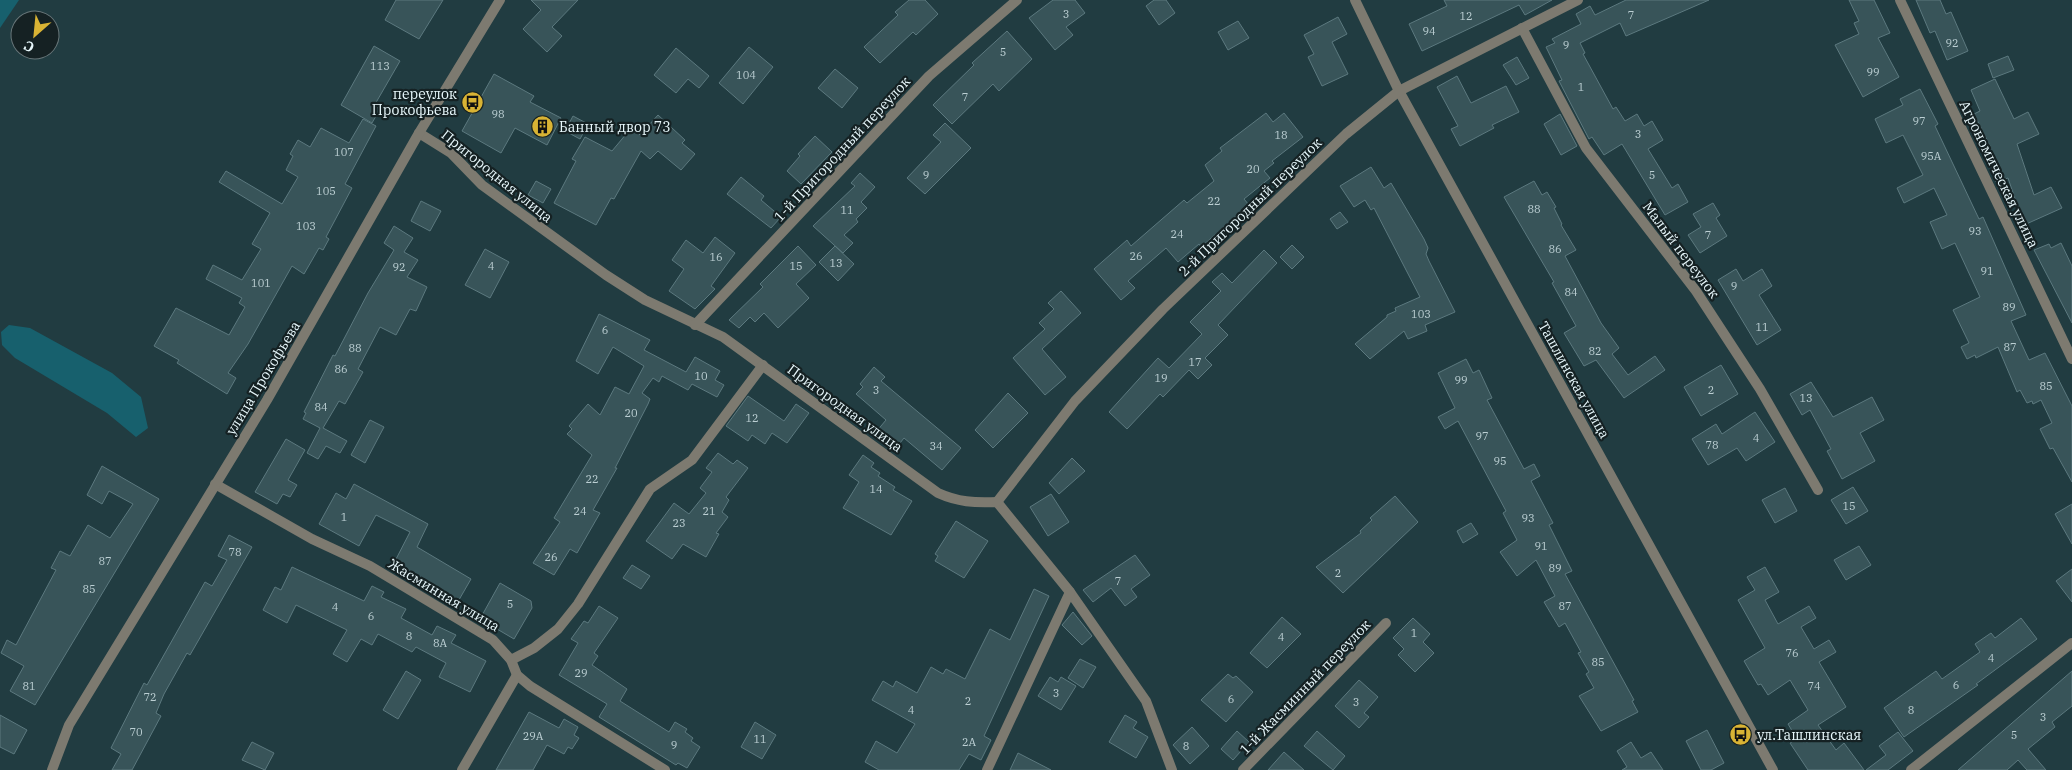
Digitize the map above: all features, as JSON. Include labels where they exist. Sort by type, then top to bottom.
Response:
[{"type":"street","name":"улица Прокофьева","points":[[52,770],[69,725],[272,391],[419,133],[500,0]]},
{"type":"street","name":"1-й Пригородный переулок","points":[[695,325],[929,76],[1017,0]]},
{"type":"street","name":"Ташлинская улица","points":[[1355,0],[1399,91],[1773,770]]},
{"type":"street","name":"2-й Пригородный переулок","points":[[996,502],[1075,401],[1162,309],[1346,134],[1399,91],[1578,0]]},
{"type":"street","name":"Агрономическая улица","points":[[1900,0],[2072,359]]},
{"type":"street","name":"Малый переулок","points":[[1522,28],[1586,148],[1696,291],[1760,389],[1818,490]]},
{"type":"street","name":"Пригородная улица","points":[[419,133],[451,154],[482,185],[606,275],[645,300],[723,337],[938,493],[954,500],[970,503],[996,502]]},
{"type":"street","points":[[511,660],[534,648],[558,629],[578,604],[650,489],[692,460],[763,365]]},
{"type":"street","name":"Жасминная улица","points":[[215,484],[312,539],[370,566],[493,640],[511,660],[517,675]]},
{"type":"street","points":[[996,502],[1070,592],[1146,701],[1172,770]]},
{"type":"street","points":[[987,770],[1070,592]]},
{"type":"street","name":"1-й Жасминный переулок","points":[[1243,770],[1386,623]]},
{"type":"street","points":[[1910,770],[2072,643]]},
{"type":"street","points":[[462,770],[517,675],[530,686],[665,770]]},
{"type":"shaded area","points":[[0,0],[19,0],[12,10],[10,10],[10,13],[0,28]]},
{"type":"shaded area","points":[[9,325],[30,328],[112,373],[141,397],[148,428],[136,437],[107,413],[15,358],[2,345],[1,332]]},
{"type":"building","points":[[396,0],[443,0],[419,39],[385,20]]},
{"type":"building","points":[[531,0],[578,0],[552,27],[562,36],[547,52],[523,29],[541,10]]},
{"type":"building","points":[[909,0],[925,0],[938,14],[916,35],[913,32],[880,63],[864,47],[898,15],[895,12]]},
{"type":"building","points":[[1053,0],[1075,0],[1085,13],[1066,27],[1073,35],[1055,50],[1029,18]]},
{"type":"building","points":[[1154,0],[1166,0],[1175,13],[1159,25],[1146,6]]},
{"type":"building","points":[[1444,0],[1552,0],[1525,15],[1519,5],[1422,51],[1409,24],[1447,6]]},
{"type":"building","points":[[1626,0],[1709,0],[1626,36],[1620,23],[1580,43],[1585,53],[1583,54],[1613,109],[1616,107],[1625,121],[1637,114],[1644,126],[1652,121],[1663,140],[1648,149],[1672,188],[1678,184],[1688,202],[1665,215],[1622,144],[1604,155],[1592,137],[1589,139],[1559,81],[1562,80],[1546,47],[1555,43],[1552,39],[1581,24],[1576,14],[1590,6],[1595,15]]},
{"type":"building","points":[[1849,0],[1874,0],[1890,33],[1878,38],[1899,77],[1863,97],[1835,45],[1859,34],[1854,23],[1859,21]]},
{"type":"building","points":[[1916,0],[1940,0],[1946,14],[1951,12],[1968,51],[1947,60],[1935,31],[1930,33]]},
{"type":"building","points":[[1338,17],[1347,34],[1332,42],[1348,74],[1322,86],[1308,57],[1314,54],[1304,35]]},
{"type":"building","points":[[1238,21],[1249,38],[1228,50],[1218,32]]},
{"type":"building","points":[[1007,31],[1032,59],[999,91],[993,84],[952,124],[933,105],[974,65],[972,63]]},
{"type":"building","points":[[374,46],[400,61],[374,106],[380,109],[372,123],[341,105]]},
{"type":"building","points":[[749,47],[773,67],[743,104],[719,83]]},
{"type":"building","points":[[676,48],[709,76],[699,88],[688,79],[676,93],[654,75]]},
{"type":"building","points":[[2008,56],[2014,70],[1993,78],[1988,64]]},
{"type":"building","points":[[1517,57],[1529,78],[1516,85],[1503,65]]},
{"type":"building","points":[[835,69],[858,88],[842,108],[818,88]]},
{"type":"building","points":[[494,74],[534,96],[530,102],[561,118],[547,145],[515,128],[501,153],[462,131]]},
{"type":"building","points":[[1457,76],[1471,103],[1506,86],[1519,112],[1492,125],[1494,128],[1460,146],[1451,129],[1458,126],[1437,87]]},
{"type":"building","points":[[1995,79],[2014,119],[2028,112],[2039,134],[2017,144],[2034,195],[2051,187],[2062,208],[2024,225],[2008,178],[1996,182],[1985,149],[1990,146],[1974,114],[1980,111],[1971,90]]},
{"type":"building","points":[[1920,89],[1938,124],[1935,126],[1979,219],[1983,217],[2026,315],[2011,321],[2029,360],[2045,353],[2072,406],[2072,482],[2053,448],[2050,449],[2040,429],[2052,423],[2041,400],[2033,404],[2032,401],[2027,403],[2020,390],[2017,392],[1998,347],[1976,358],[1975,355],[1967,359],[1961,347],[1969,343],[1953,310],[1980,297],[1955,243],[1942,249],[1930,222],[1947,215],[1934,188],[1904,203],[1897,188],[1923,175],[1903,135],[1886,143],[1875,119],[1903,105],[1900,99]]},
{"type":"building","points":[[1266,113],[1273,122],[1284,113],[1303,137],[1272,161],[1274,163],[1264,171],[1270,178],[1244,199],[1249,205],[1201,247],[1199,244],[1178,262],[1166,248],[1128,281],[1135,288],[1121,300],[1094,269],[1127,240],[1131,246],[1184,200],[1187,203],[1214,181],[1205,165],[1222,151],[1220,148]]},
{"type":"building","points":[[1560,114],[1577,146],[1561,155],[1544,124]]},
{"type":"building","points":[[658,115],[685,140],[682,143],[695,154],[681,170],[658,151],[650,159],[641,151],[614,199],[611,198],[596,225],[554,203],[576,161],[572,159],[585,137],[612,151],[632,127],[640,135]]},
{"type":"building","points":[[573,116],[588,124],[580,139],[565,131]]},
{"type":"building","points":[[363,119],[376,126],[345,184],[352,188],[326,237],[329,239],[323,250],[319,248],[304,274],[292,266],[248,344],[228,373],[236,378],[227,394],[177,363],[179,360],[154,346],[176,308],[229,335],[245,307],[239,303],[242,298],[206,279],[213,265],[242,280],[261,249],[252,244],[270,213],[219,182],[226,171],[282,204],[298,177],[286,170],[293,156],[290,154],[298,140],[310,147],[321,128],[349,143]]},
{"type":"building","points":[[945,123],[971,148],[925,194],[907,178],[941,142],[933,135]]},
{"type":"building","points":[[815,136],[832,152],[801,184],[787,171],[800,156],[798,154]]},
{"type":"building","points":[[1371,167],[1384,188],[1391,183],[1424,239],[1428,248],[1426,254],[1455,312],[1425,325],[1427,331],[1408,339],[1404,331],[1370,359],[1355,344],[1387,315],[1396,311],[1395,308],[1420,297],[1374,208],[1371,210],[1365,200],[1354,207],[1340,186]]},
{"type":"building","points":[[860,173],[875,187],[861,202],[867,208],[856,219],[858,222],[844,235],[853,243],[843,253],[813,226],[855,186],[851,183]]},
{"type":"building","points":[[741,177],[764,196],[761,200],[781,217],[771,228],[727,194]]},
{"type":"building","points":[[536,181],[551,189],[543,203],[528,195]]},
{"type":"building","points":[[1534,181],[1542,195],[1547,192],[1556,207],[1554,208],[1561,225],[1576,250],[1565,256],[1601,323],[1619,348],[1612,354],[1628,375],[1655,356],[1665,370],[1624,398],[1596,360],[1584,366],[1564,333],[1576,326],[1552,283],[1554,282],[1504,197]]},
{"type":"building","points":[[421,201],[441,211],[430,231],[411,221]]},
{"type":"building","points":[[1713,203],[1720,215],[1716,218],[1727,236],[1700,253],[1688,235],[1701,227],[1693,214]]},
{"type":"building","points":[[1340,212],[1348,222],[1337,229],[1330,219]]},
{"type":"building","points":[[394,226],[413,238],[404,252],[418,260],[407,277],[427,287],[416,311],[410,309],[396,335],[380,327],[358,369],[363,372],[345,404],[339,401],[323,428],[347,441],[340,453],[326,446],[318,459],[307,453],[320,428],[303,419],[306,413],[304,412],[333,355],[335,356],[368,293],[394,250],[384,243]]},
{"type":"building","points":[[715,237],[735,253],[711,286],[715,289],[695,309],[669,291],[684,269],[672,260],[686,240],[703,253]]},
{"type":"building","points":[[2061,243],[2072,266],[2072,323],[2034,250],[2049,244],[2051,248]]},
{"type":"building","points":[[1292,245],[1304,257],[1292,269],[1280,257]]},
{"type":"building","points":[[798,246],[816,265],[796,284],[809,298],[778,328],[764,313],[755,322],[750,317],[739,328],[729,320],[763,287],[760,284]]},
{"type":"building","points":[[835,246],[854,264],[838,281],[819,262]]},
{"type":"building","points":[[485,249],[509,262],[490,298],[465,285]]},
{"type":"building","points":[[1264,250],[1277,263],[1218,325],[1228,335],[1205,358],[1212,365],[1198,379],[1189,370],[1163,397],[1160,394],[1127,429],[1109,412],[1158,358],[1169,368],[1202,334],[1190,322],[1221,291],[1212,282],[1222,273],[1232,283]]},
{"type":"building","points":[[1736,269],[1743,281],[1762,269],[1772,286],[1759,295],[1781,330],[1757,345],[1718,280]]},
{"type":"building","points":[[1061,291],[1081,313],[1042,349],[1066,377],[1045,395],[1013,358],[1045,329],[1039,323],[1054,309],[1048,303]]},
{"type":"building","points":[[599,314],[650,340],[644,350],[686,372],[695,357],[720,371],[715,380],[724,385],[717,397],[692,384],[688,390],[662,376],[659,382],[653,378],[642,393],[650,399],[648,404],[615,468],[617,468],[593,510],[600,513],[577,553],[570,549],[554,575],[533,563],[560,522],[554,518],[592,455],[567,434],[572,429],[569,426],[588,404],[600,415],[615,387],[629,394],[644,366],[613,347],[598,374],[576,361]]},
{"type":"building","points":[[1466,359],[1473,373],[1479,370],[1492,398],[1487,400],[1524,469],[1534,464],[1540,476],[1531,481],[1553,523],[1549,525],[1572,571],[1565,574],[1634,700],[1632,701],[1638,712],[1601,731],[1579,696],[1594,688],[1586,674],[1589,672],[1578,653],[1581,652],[1565,623],[1559,627],[1544,602],[1555,596],[1536,560],[1517,576],[1500,552],[1517,540],[1503,513],[1506,511],[1458,421],[1445,429],[1438,417],[1455,408],[1438,373]]},
{"type":"building","points":[[1721,365],[1738,394],[1701,416],[1684,387]]},
{"type":"building","points":[[874,367],[885,377],[881,381],[961,448],[942,470],[904,438],[896,448],[876,432],[886,420],[856,394],[863,387],[860,384]]},
{"type":"building","points":[[1811,382],[1833,417],[1872,397],[1884,420],[1860,433],[1875,461],[1842,479],[1827,451],[1831,449],[1810,410],[1802,415],[1790,394]]},
{"type":"building","points":[[1008,393],[1028,413],[993,448],[975,430]]},
{"type":"building","points":[[748,396],[784,421],[796,404],[809,413],[787,443],[772,433],[765,444],[752,435],[748,441],[726,426]]},
{"type":"building","points":[[1755,412],[1775,442],[1746,461],[1737,448],[1708,465],[1692,439],[1716,424],[1722,434]]},
{"type":"building","points":[[370,420],[384,427],[365,463],[351,455]]},
{"type":"building","points":[[286,439],[305,450],[288,480],[297,485],[290,497],[283,494],[277,504],[255,492]]},
{"type":"building","points":[[718,453],[733,464],[737,460],[748,468],[726,497],[729,500],[722,512],[728,517],[716,533],[719,534],[706,557],[683,544],[672,559],[646,541],[674,503],[689,514],[706,493],[700,488],[712,472],[706,468]]},
{"type":"building","points":[[863,455],[874,463],[871,467],[880,473],[878,476],[895,487],[893,490],[912,501],[891,535],[843,508],[859,482],[849,475]]},
{"type":"building","points":[[1072,458],[1085,471],[1059,494],[1049,483]]},
{"type":"building","points":[[102,466],[159,499],[35,705],[10,691],[24,666],[1,653],[7,640],[16,645],[56,570],[51,568],[60,551],[70,556],[88,525],[110,538],[133,504],[109,491],[102,504],[87,495]]},
{"type":"building","points":[[354,484],[428,524],[417,547],[471,579],[456,605],[407,577],[410,571],[394,563],[410,532],[376,515],[359,546],[319,524],[336,493],[346,499]]},
{"type":"building","points":[[1853,487],[1868,511],[1846,524],[1831,500]]},
{"type":"building","points":[[1785,488],[1797,511],[1775,523],[1762,500]]},
{"type":"building","points":[[1051,494],[1069,522],[1048,536],[1030,507]]},
{"type":"building","points":[[1395,496],[1418,522],[1343,593],[1316,567],[1361,533],[1360,531],[1372,520],[1370,518]]},
{"type":"building","points":[[2072,504],[2072,544],[2055,514]]},
{"type":"building","points":[[956,521],[988,541],[964,578],[935,561],[938,556],[935,554]]},
{"type":"building","points":[[1471,523],[1478,534],[1463,543],[1457,531]]},
{"type":"building","points":[[229,535],[252,547],[190,655],[187,653],[164,694],[156,713],[161,716],[132,770],[112,770],[121,754],[111,748],[144,683],[147,685],[205,582],[212,586],[227,560],[218,556]]},
{"type":"building","points":[[1859,546],[1871,565],[1846,580],[1834,560]]},
{"type":"building","points":[[1135,555],[1150,575],[1131,589],[1137,597],[1125,606],[1111,588],[1093,602],[1083,590]]},
{"type":"building","points":[[632,565],[650,576],[641,589],[623,578]]},
{"type":"building","points":[[292,567],[364,601],[372,586],[384,592],[381,597],[406,609],[401,618],[432,635],[437,626],[456,635],[451,643],[486,661],[470,692],[439,677],[446,663],[416,647],[412,652],[378,634],[372,645],[361,639],[347,662],[333,654],[347,630],[296,605],[287,623],[263,610],[275,587],[281,590]]},
{"type":"building","points":[[1765,567],[1779,592],[1765,600],[1778,624],[1809,606],[1816,618],[1801,627],[1814,649],[1829,640],[1836,652],[1819,662],[1846,707],[1818,725],[1836,750],[1844,743],[1864,770],[1808,770],[1790,743],[1797,739],[1788,724],[1808,710],[1790,680],[1768,695],[1761,684],[1758,685],[1744,661],[1765,648],[1738,600],[1755,590],[1747,577]]},
{"type":"building","points":[[2072,569],[2072,602],[2056,581]]},
{"type":"building","points":[[500,583],[531,601],[532,608],[514,639],[480,619]]},
{"type":"building","points":[[1034,589],[1049,596],[984,736],[991,740],[981,760],[969,754],[959,770],[879,770],[865,762],[876,741],[897,753],[915,724],[872,700],[883,681],[893,687],[896,681],[917,693],[931,667],[943,674],[946,669],[965,679],[990,629],[1010,640]]},
{"type":"building","points":[[599,606],[618,618],[594,653],[598,656],[592,665],[627,689],[620,701],[669,732],[675,722],[687,729],[685,732],[693,738],[691,741],[700,747],[687,768],[678,763],[676,765],[599,717],[607,704],[559,675],[578,643],[571,639],[584,621],[588,623]]},
{"type":"building","points":[[1073,612],[1092,636],[1082,645],[1062,625]]},
{"type":"building","points":[[1282,617],[1301,634],[1267,668],[1250,653]]},
{"type":"building","points":[[1413,618],[1430,634],[1423,642],[1434,653],[1415,672],[1398,655],[1404,649],[1393,638]]},
{"type":"building","points":[[2021,618],[2037,639],[1976,684],[1978,685],[1904,737],[1884,708],[1936,671],[1942,679],[1980,652],[1975,644],[1991,633],[1995,638]]},
{"type":"building","points":[[1080,659],[1096,667],[1083,688],[1068,678]]},
{"type":"building","points":[[406,671],[421,680],[398,719],[383,710]]},
{"type":"building","points":[[2072,671],[2072,706],[2052,722],[2055,727],[2028,749],[2046,770],[2027,770],[2018,760],[2007,770],[1958,770]]},
{"type":"building","points":[[1228,674],[1233,678],[1236,676],[1253,692],[1226,722],[1201,700]]},
{"type":"building","points":[[1050,677],[1058,682],[1061,677],[1076,686],[1061,710],[1038,696]]},
{"type":"building","points":[[1359,680],[1378,697],[1364,713],[1369,717],[1359,728],[1335,706]]},
{"type":"building","points":[[529,712],[559,728],[564,719],[578,727],[574,735],[579,738],[572,749],[568,747],[564,754],[547,745],[533,770],[496,770]]},
{"type":"building","points":[[0,715],[27,730],[14,754],[0,747]]},
{"type":"building","points":[[1125,715],[1137,722],[1133,728],[1148,737],[1136,758],[1109,742]]},
{"type":"building","points":[[755,722],[776,735],[762,759],[741,747]]},
{"type":"building","points":[[1192,727],[1209,746],[1190,764],[1173,745]]},
{"type":"building","points":[[1707,730],[1724,763],[1711,770],[1701,770],[1686,741]]},
{"type":"building","points":[[1237,731],[1249,742],[1233,760],[1221,749]]},
{"type":"building","points":[[1317,731],[1345,756],[1333,770],[1304,746]]},
{"type":"building","points":[[1898,732],[1913,751],[1888,770],[1866,770],[1886,755],[1879,746]]},
{"type":"building","points":[[252,742],[274,753],[265,770],[242,760]]},
{"type":"building","points":[[1631,742],[1641,758],[1651,752],[1663,770],[1622,770],[1627,767],[1617,751]]},
{"type":"building","points":[[1284,752],[1304,770],[1268,770]]},
{"type":"building","points":[[1018,753],[1051,770],[1010,770]]},
{"type":"place","name":"переулок Прокофьева","points":[[473,102]]},
{"type":"place","name":"Банный двор 73","points":[[543,127]]},
{"type":"place","name":"ул.Ташлинская","points":[[1741,735]]}]
